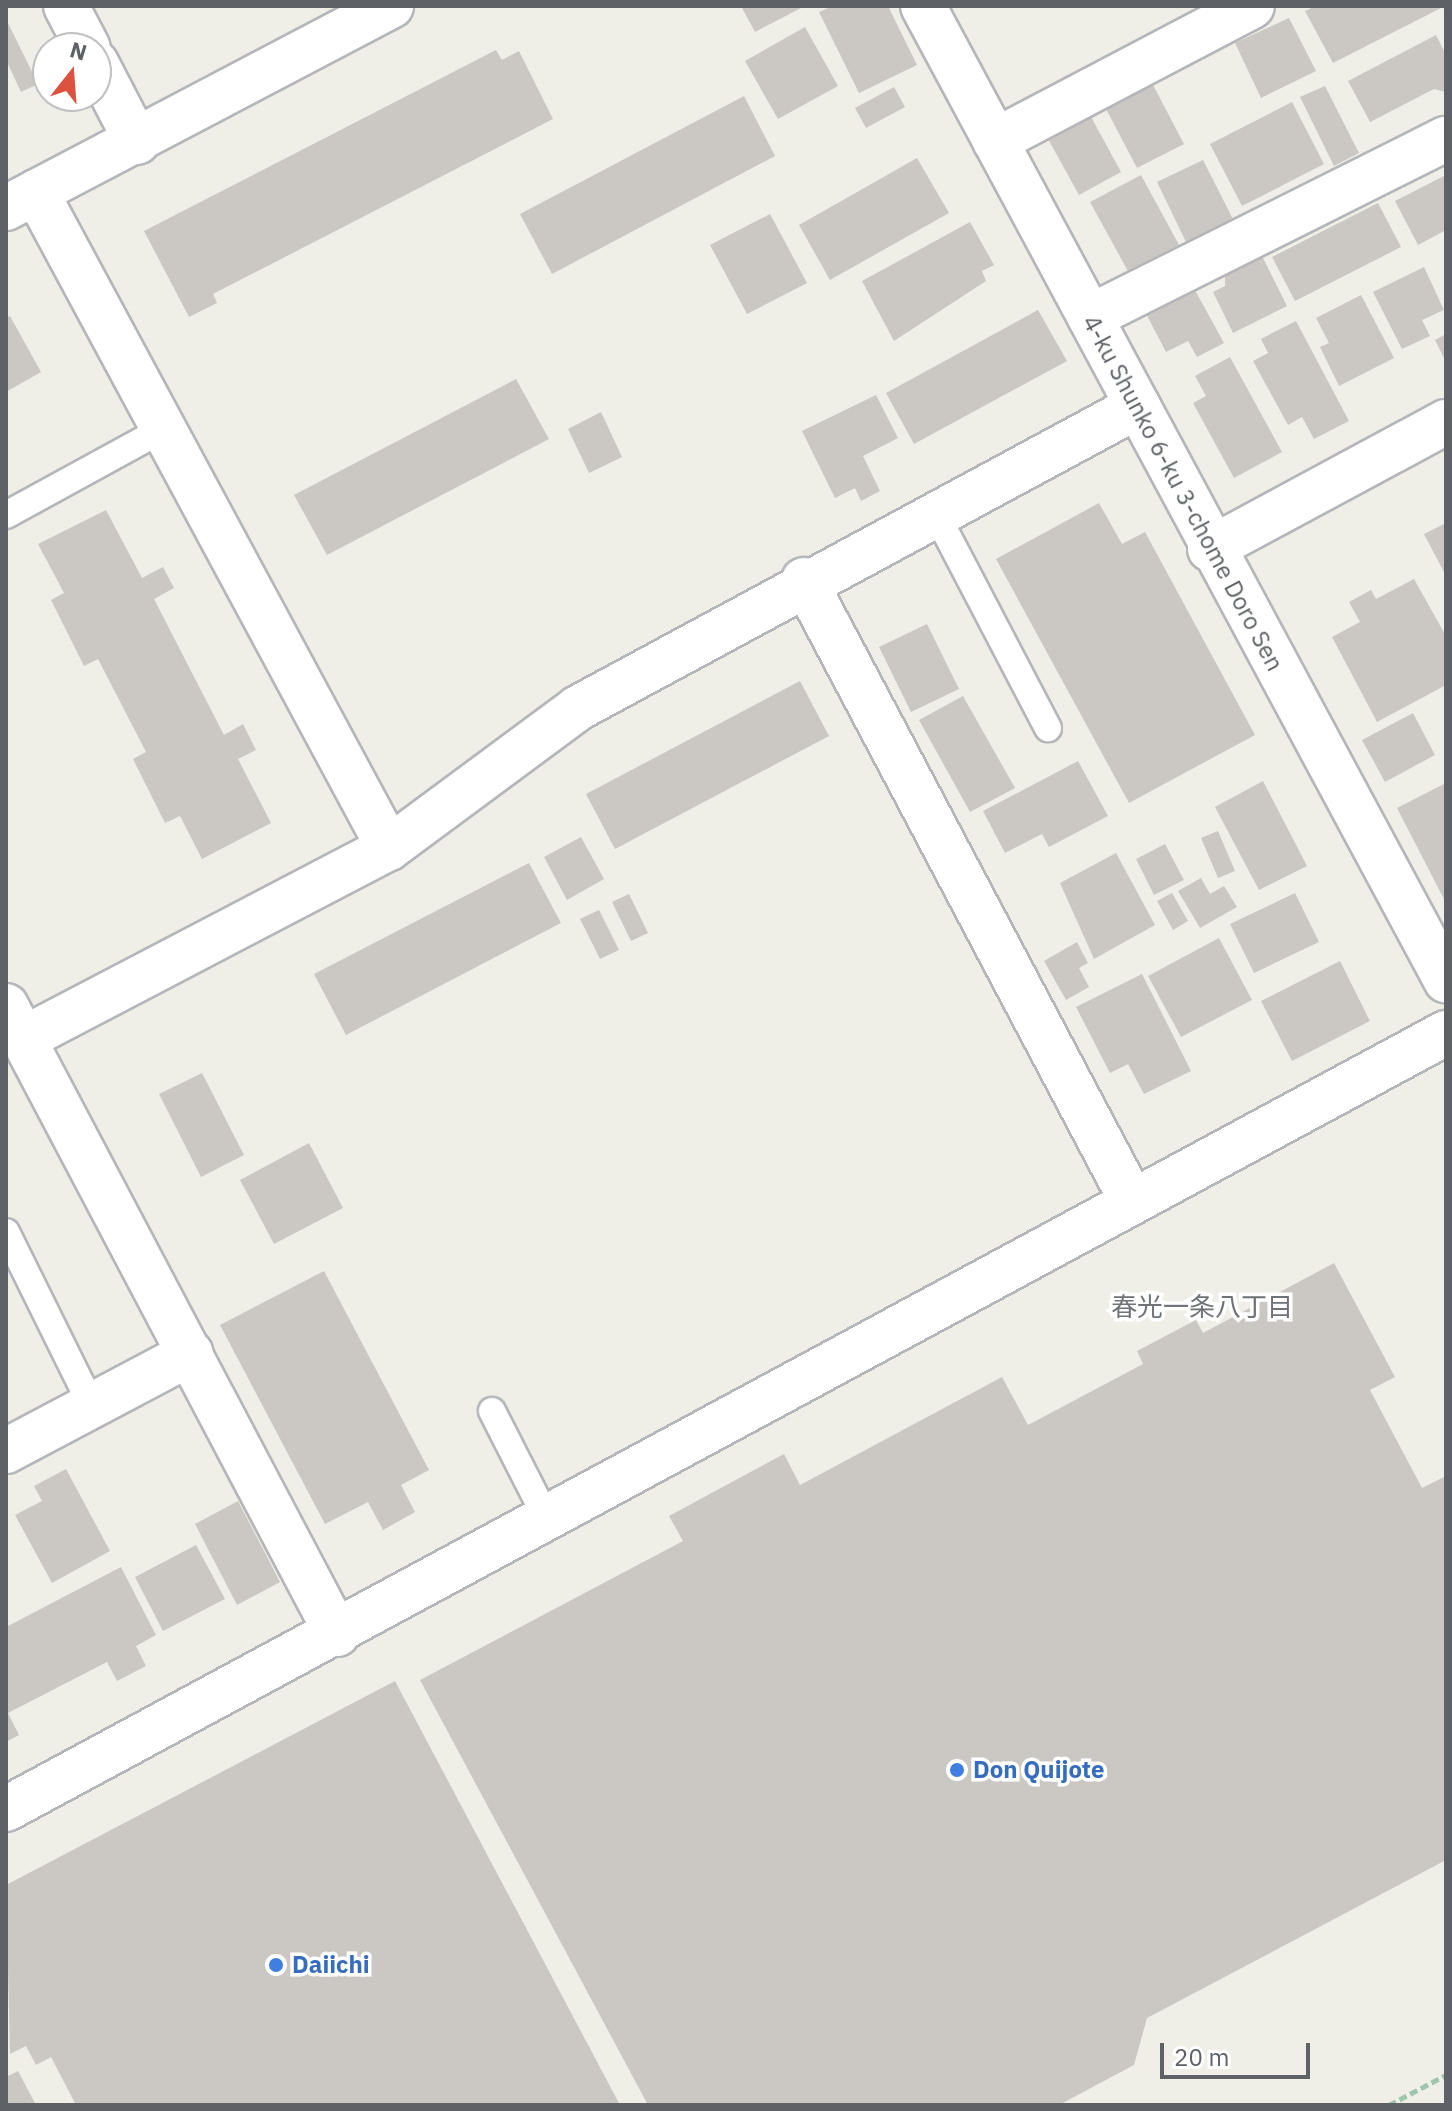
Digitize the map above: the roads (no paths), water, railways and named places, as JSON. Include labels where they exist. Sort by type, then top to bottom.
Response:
[{"type":"street","points":[[66,6],[80,32]]},
{"type":"street","points":[[389,848],[163,429],[21,200],[137,142],[391,6]]},
{"type":"street","name":"4-ku Shunko 6-ku 3-chome Doro Sen","points":[[923,6],[1138,406],[1210,549],[1446,980]]},
{"type":"street","points":[[995,141],[1252,6]]},
{"type":"street","points":[[112,94],[137,142]]},
{"type":"street","points":[[1090,317],[1446,139]]},
{"type":"street","points":[[337,1634],[15,1023],[389,848],[578,708],[804,580],[1138,406]]},
{"type":"street","points":[[1210,549],[1446,422]]},
{"type":"street","points":[[804,580],[1132,1201]]},
{"type":"street","points":[[6,1809],[337,1634],[1446,1033]]},
{"type":"street","points":[[6,1451],[191,1353]]},
{"type":"lane","points":[[6,515],[163,429]]},
{"type":"lane","points":[[935,512],[1048,728]]},
{"type":"lane","points":[[6,1232],[92,1406]]},
{"type":"lane","points":[[492,1411],[547,1519]]},
{"type":"place","name":"Don Quijote","points":[[957,1770]]},
{"type":"place","name":"Daiichi","points":[[276,1965]]},
{"type":"district","name":"春光一条八丁目","points":[[1202,1307]]}]
